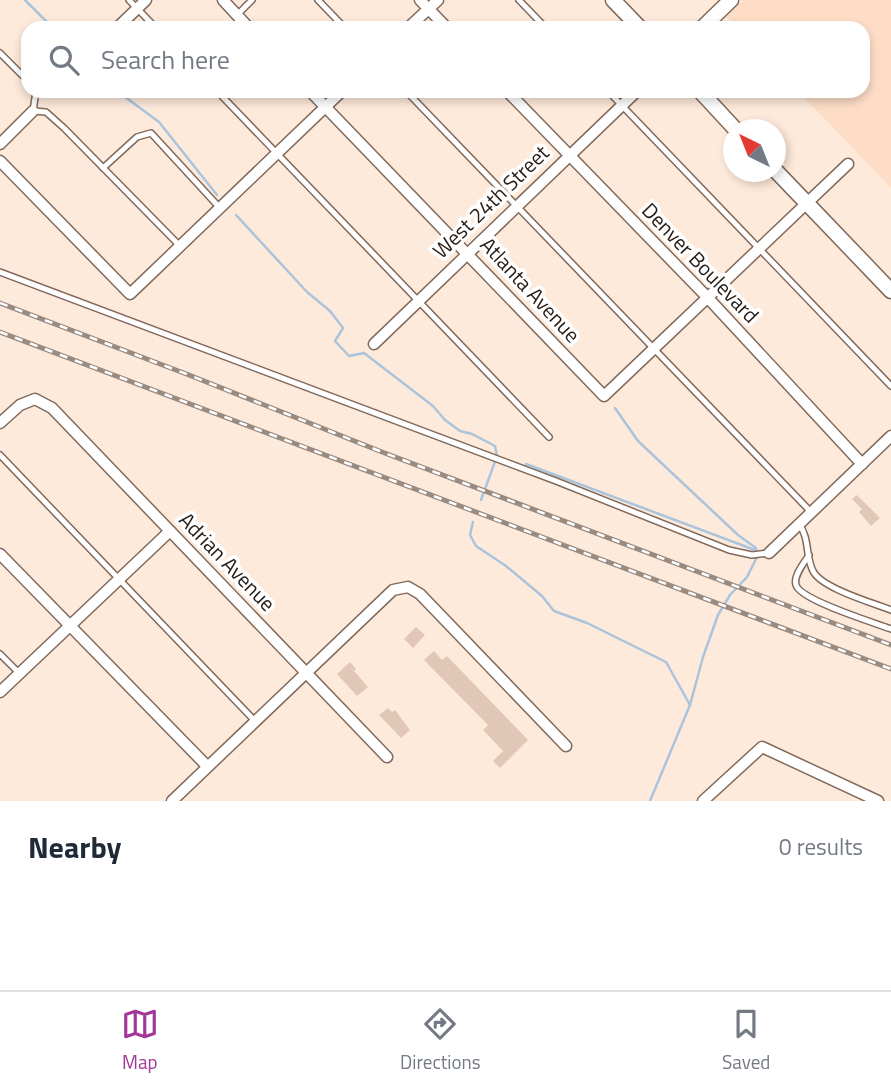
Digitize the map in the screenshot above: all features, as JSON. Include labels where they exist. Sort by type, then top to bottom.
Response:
[{"type":"street","points":[[223,0],[243,21]]},
{"type":"street","points":[[419,0],[440,21]]},
{"type":"street","points":[[415,21],[438,0]]},
{"type":"street","points":[[613,0],[633,21]]},
{"type":"street","points":[[123,21],[137,3]]},
{"type":"street","points":[[708,21],[722,3]]},
{"type":"street","name":"Atlanta Avenue","points":[[317,98],[604,396],[653,350]]},
{"type":"street","points":[[0,162],[130,294],[335,98]]},
{"type":"street","name":"Denver Boulevard","points":[[514,98],[708,298],[862,464]]},
{"type":"street","name":"West 24th Street","points":[[374,344],[630,98]]},
{"type":"street","points":[[706,98],[726,119]]},
{"type":"street","points":[[0,144],[33,111]]},
{"type":"street","points":[[653,350],[848,164]]},
{"type":"street","points":[[786,182],[891,290]]},
{"type":"street","name":"Adrian Avenue","points":[[0,424],[20,405],[35,399],[52,408],[387,757]]},
{"type":"street","points":[[769,552],[891,436]]},
{"type":"street","points":[[0,692],[170,531]]},
{"type":"street","points":[[0,554],[207,766]]},
{"type":"street","points":[[172,801],[393,590],[408,587],[420,594],[566,746]]},
{"type":"street","points":[[704,801],[762,747],[878,801]]},
{"type":"lane","points":[[237,15],[252,0]]},
{"type":"lane","points":[[318,0],[338,21]]},
{"type":"lane","points":[[519,0],[539,21]]},
{"type":"lane","points":[[137,3],[151,21]]},
{"type":"lane","points":[[0,52],[21,74]]},
{"type":"lane","points":[[35,98],[33,111],[46,111],[180,247]]},
{"type":"lane","points":[[224,98],[549,437]]},
{"type":"lane","points":[[413,98],[811,512]]},
{"type":"lane","points":[[615,98],[891,386]]},
{"type":"lane","points":[[103,168],[137,136],[151,134],[220,208]]},
{"type":"lane","points":[[0,272],[729,550],[752,555],[769,552]]},
{"type":"lane","points":[[0,455],[256,721]]},
{"type":"lane","points":[[799,524],[806,533],[813,573],[823,583],[891,610]]},
{"type":"lane","points":[[808,555],[796,577],[798,590],[824,605],[891,629]]},
{"type":"lane","points":[[0,654],[20,674]]},
{"type":"shaded area","points":[[743,0],[891,0],[891,188],[805,98],[870,98],[870,21],[731,21],[726,16]]},
{"type":"building","points":[[857,495],[880,518],[871,526],[859,512],[862,509],[852,499]]},
{"type":"building","points":[[416,627],[425,635],[413,648],[404,639]]},
{"type":"building","points":[[434,651],[442,660],[447,656],[528,740],[500,768],[493,761],[503,751],[483,730],[488,725],[424,660]]},
{"type":"building","points":[[350,662],[368,687],[357,696],[337,674]]},
{"type":"building","points":[[388,708],[392,712],[395,710],[410,730],[401,738],[379,715]]},
{"type":"waterway","points":[[25,0],[46,21]]},
{"type":"waterway","points":[[126,98],[159,122],[217,195]]},
{"type":"waterway","points":[[236,215],[307,292],[330,311],[343,328],[335,341],[349,356],[364,353],[433,406],[445,420],[460,431],[495,446],[497,456],[481,500]]},
{"type":"waterway","points":[[615,408],[638,441],[738,535],[756,548],[757,557],[747,577],[730,595],[718,615],[690,705],[650,801]]},
{"type":"waterway","points":[[526,464],[755,550]]},
{"type":"waterway","points":[[473,522],[470,535],[476,546],[506,566],[542,596],[554,611],[587,623],[666,662],[690,705]]},
{"type":"railway","points":[[0,303],[382,452],[891,645]]},
{"type":"railway","points":[[0,332],[891,669]]}]
